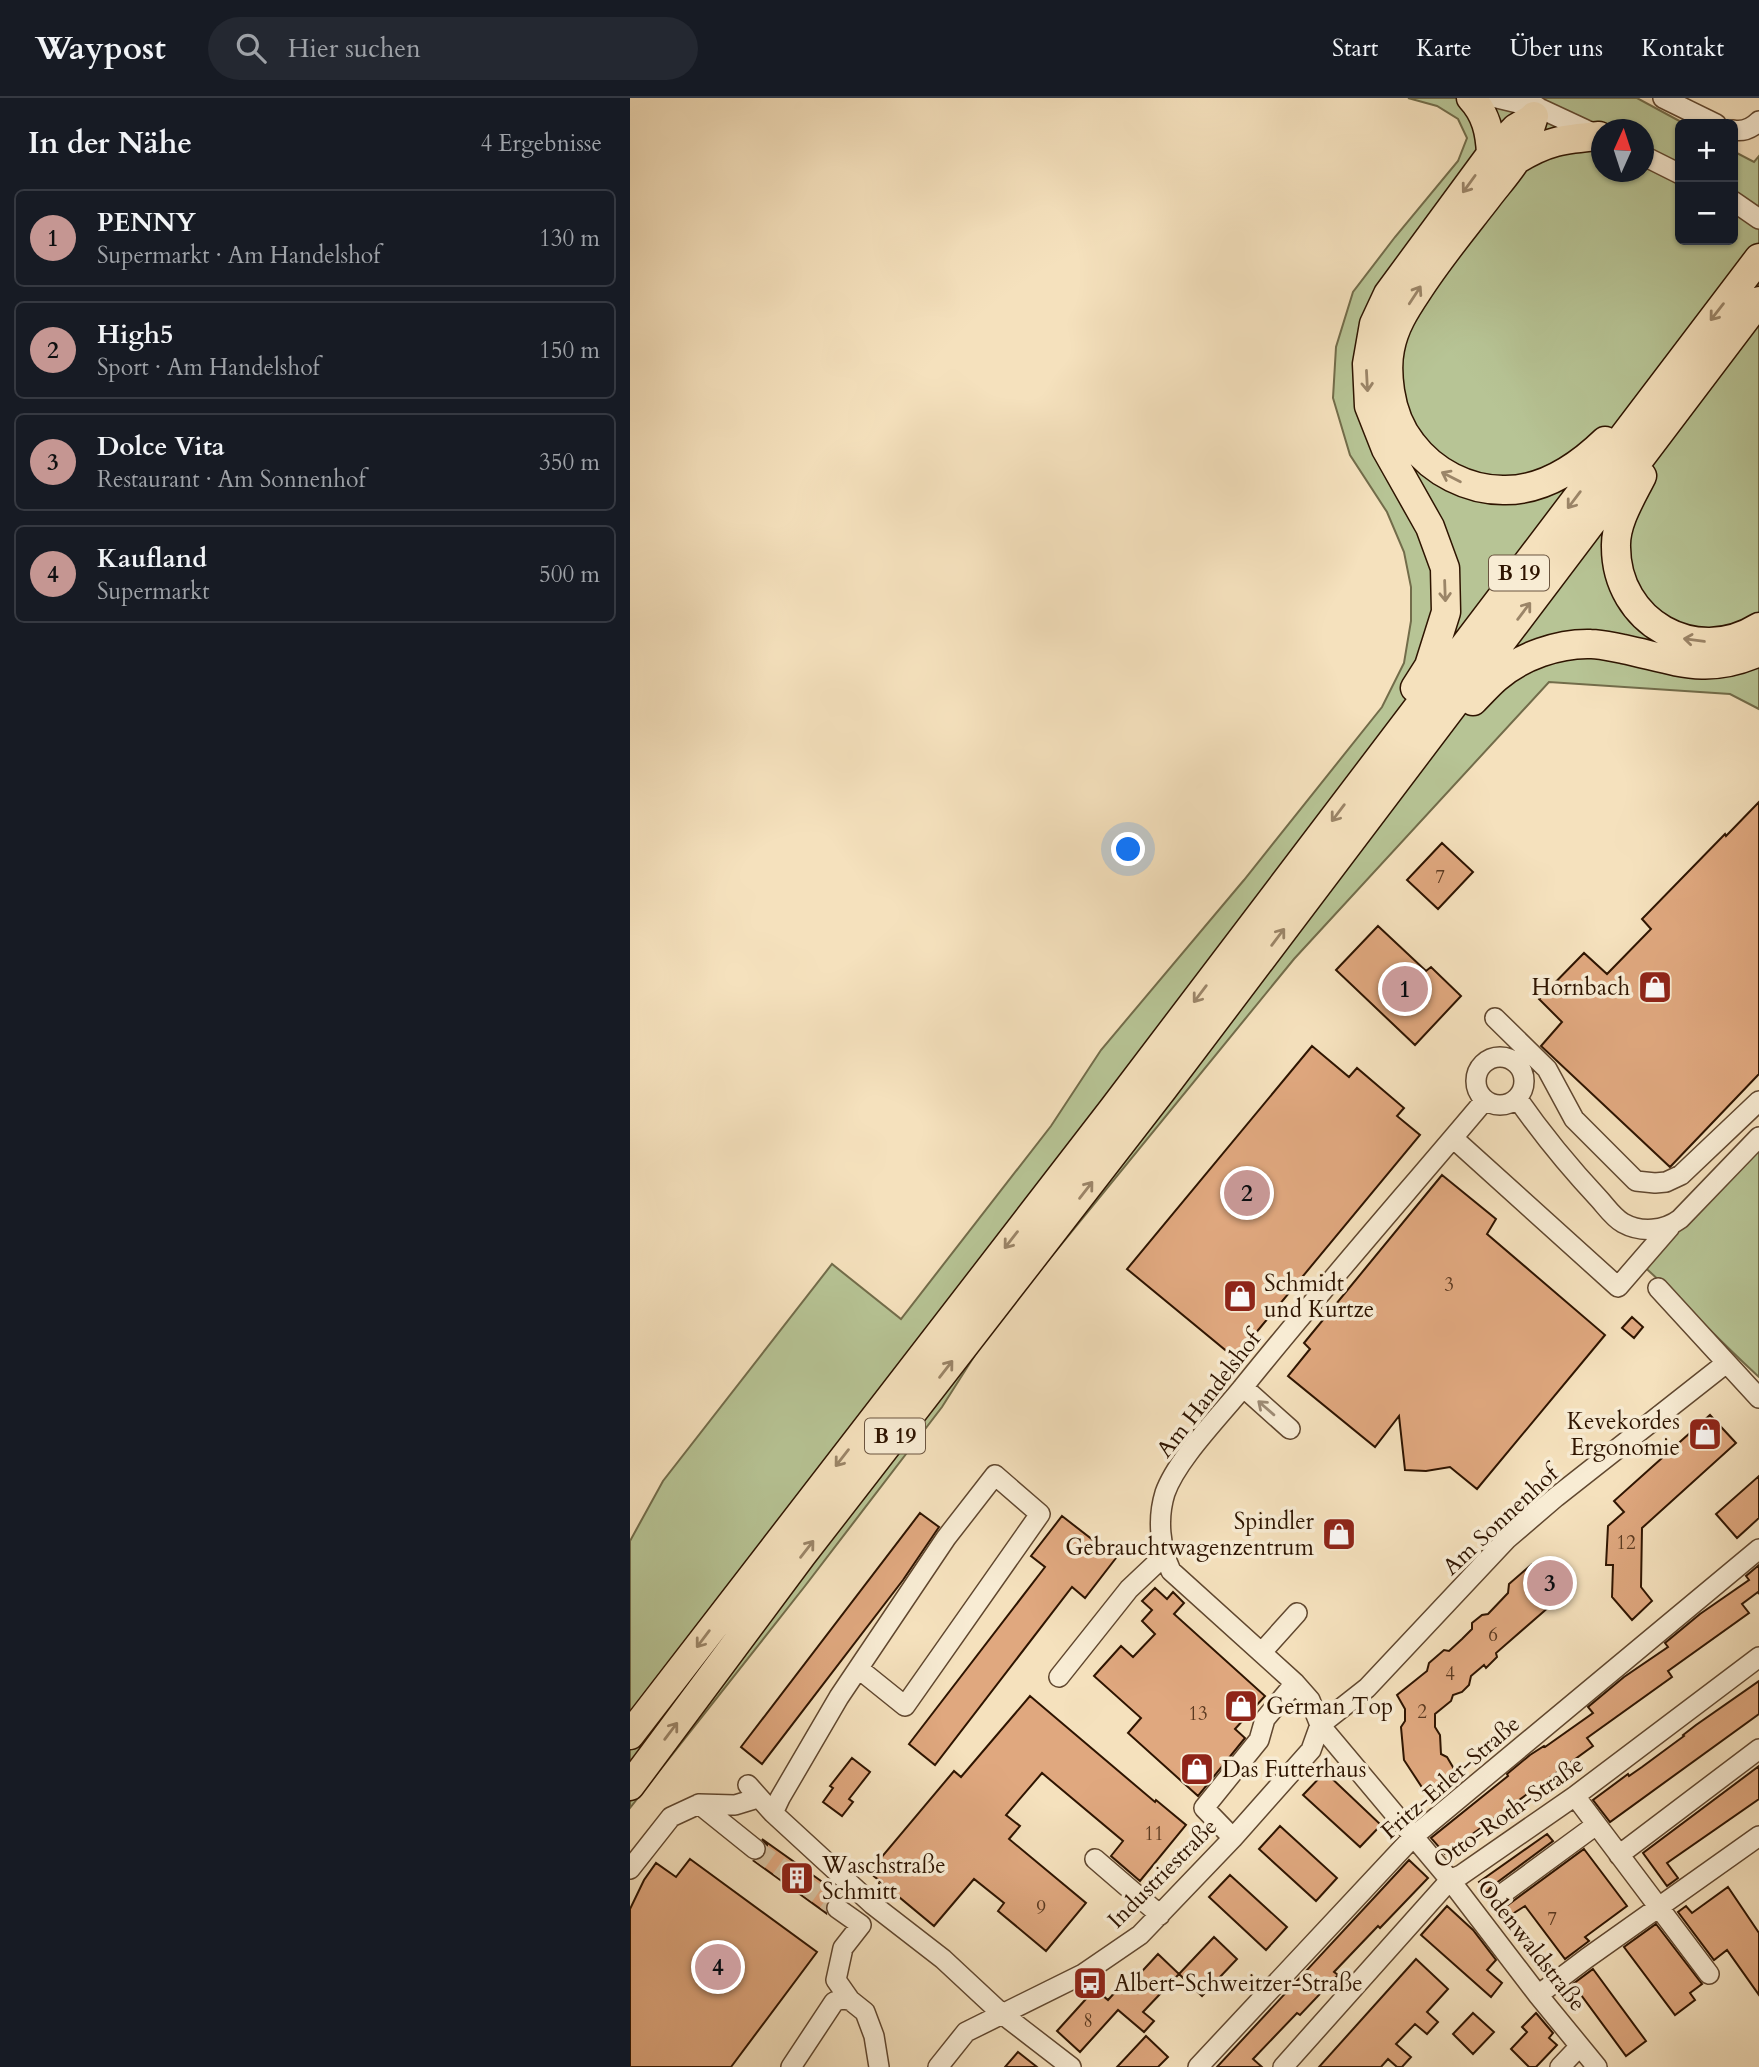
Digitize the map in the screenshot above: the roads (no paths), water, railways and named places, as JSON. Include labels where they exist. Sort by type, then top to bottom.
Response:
[{"type":"highway","points":[[1471,98],[1480,107],[1490,136],[1504,157]]},
{"type":"highway","points":[[1532,108],[1516,128],[1504,157],[1399,320],[1390,348],[1387,371],[1392,407],[1402,432],[1417,452],[1439,471],[1462,483],[1490,490],[1517,491],[1557,477],[1587,459],[1659,387]]},
{"type":"highway","points":[[1379,759],[1409,696],[1429,666],[1446,612],[1445,568],[1430,527],[1386,449],[1369,406],[1367,364],[1374,324],[1388,294],[1504,157],[1568,138],[1591,137]]},
{"type":"highway","name":"B 19","points":[[630,1734],[1121,1098],[1759,258]]},
{"type":"highway","name":"B 19","points":[[630,1786],[802,1555],[1163,1089],[1759,301]]},
{"type":"highway","points":[[1667,422],[1623,515],[1615,545],[1623,584],[1637,609],[1655,625],[1678,638],[1703,642],[1728,640],[1759,627]]},
{"type":"highway","points":[[1423,743],[1466,708],[1498,676],[1544,651],[1592,643],[1696,665],[1734,662],[1759,652]]},
{"type":"street","points":[[1497,98],[1532,108],[1591,132]]},
{"type":"street","points":[[1663,98],[1706,119]]},
{"type":"street","points":[[1738,131],[1752,128],[1759,121]]},
{"type":"street","points":[[1654,161],[1675,172]]},
{"type":"street","points":[[1738,204],[1759,219]]},
{"type":"street","points":[[1498,1056],[1500,1013],[1546,1069],[1574,1119],[1636,1181],[1666,1182],[1681,1175],[1759,1101]]},
{"type":"street","points":[[1498,1056],[1510,1058],[1519,1066],[1524,1076],[1523,1088],[1517,1098],[1507,1104],[1496,1105],[1485,1100],[1478,1091],[1475,1080],[1478,1068],[1487,1060],[1498,1056]]},
{"type":"street","points":[[1517,1098],[1540,1131],[1620,1222],[1645,1229],[1670,1227]]},
{"type":"street","name":"Am Handelshof","points":[[1164,1556],[1161,1514],[1166,1492],[1185,1458],[1282,1338],[1485,1100]]},
{"type":"street","points":[[1453,1138],[1618,1287],[1670,1227],[1759,1137]]},
{"type":"street","points":[[1658,1289],[1759,1398]]},
{"type":"street","name":"Am Sonnenhof","points":[[1320,1725],[1367,1688],[1507,1539],[1725,1364]]},
{"type":"street","points":[[1243,1387],[1290,1429]]},
{"type":"street","points":[[773,1813],[779,1798],[839,1697],[946,1538],[995,1475],[1040,1514],[905,1706],[859,1669]]},
{"type":"street","name":"Fritz-Erler-Straße","points":[[1198,2067],[1414,1836],[1759,1549]]},
{"type":"street","points":[[1059,1677],[1129,1590],[1164,1556],[1171,1571],[1295,1683],[1310,1700],[1320,1725]]},
{"type":"street","points":[[1262,1652],[1297,1613]]},
{"type":"street","name":"Otto-Roth-Straße","points":[[1283,2067],[1451,1880],[1575,1796],[1759,1657]]},
{"type":"street","points":[[1233,1838],[1204,1808],[1259,1741],[1265,1719],[1295,1683]]},
{"type":"street","name":"Odenwaldstraße","points":[[1320,1725],[1451,1880],[1538,1995],[1597,2067]]},
{"type":"street","name":"Industriestraße","points":[[938,2067],[966,2032],[1083,1974],[1140,1935],[1233,1838],[1311,1750],[1320,1725]]},
{"type":"street","points":[[1619,1855],[1759,1749]]},
{"type":"street","points":[[630,1869],[671,1817],[699,1804],[736,1805],[753,1791],[872,1905],[943,1959],[1001,2013],[1071,2067]]},
{"type":"street","points":[[1575,1796],[1709,1974]]},
{"type":"street","points":[[699,1804],[755,1849]]},
{"type":"street","points":[[1498,1897],[1596,1825]]},
{"type":"street","points":[[1538,1995],[1759,1836]]},
{"type":"street","points":[[1095,1859],[1160,1915]]},
{"type":"street","points":[[837,1908],[861,1925],[844,1948],[836,1980],[849,2000],[865,2012],[874,2036],[879,2067]]},
{"type":"street","points":[[791,2067],[834,2002],[849,2000]]},
{"type":"street","points":[[1560,2067],[1579,2047]]},
{"type":"tunnel","points":[[755,1849],[837,1908]]},
{"type":"place","name":"Hornbach","points":[[1655,987]]},
{"type":"place","name":"PENNY","points":[[1405,989]]},
{"type":"place","name":"High5","points":[[1247,1193]]},
{"type":"place","name":"Schmidt und Kurtze","points":[[1240,1296]]},
{"type":"place","name":"Kevekordes Ergonomie","points":[[1705,1434]]},
{"type":"place","name":"Spindler Gebrauchtwagenzentrum","points":[[1339,1534]]},
{"type":"place","name":"Dolce Vita","points":[[1550,1583]]},
{"type":"place","name":"German Top","points":[[1241,1706]]},
{"type":"place","name":"Das Futterhaus","points":[[1197,1769]]},
{"type":"place","name":"Waschstraße Schmitt","points":[[797,1878]]},
{"type":"place","name":"Kaufland","points":[[718,1967]]},
{"type":"place","name":"Albert-Schweitzer-Straße","points":[[1090,1983]]}]
